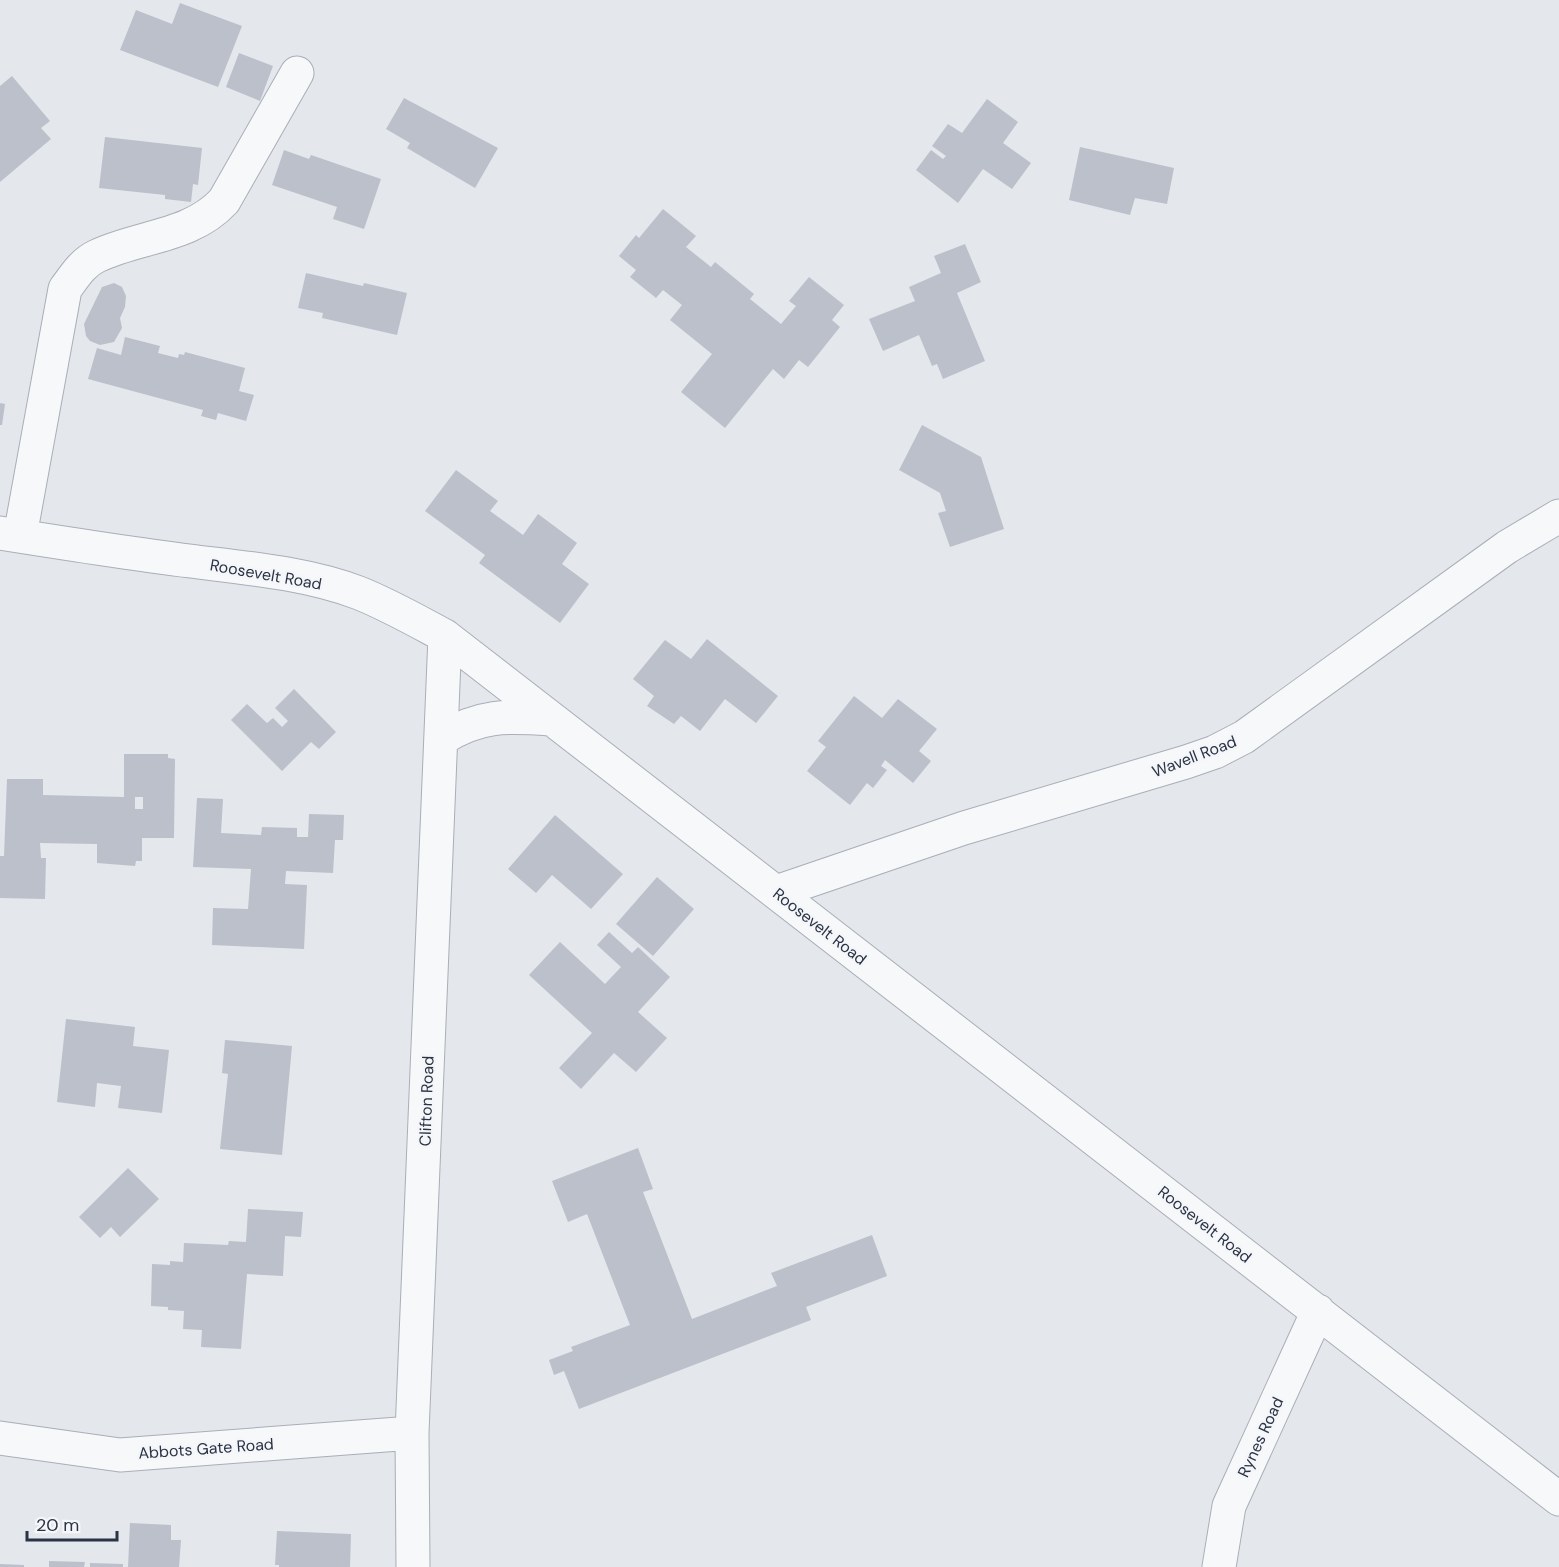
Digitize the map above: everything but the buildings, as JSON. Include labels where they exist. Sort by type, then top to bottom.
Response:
[{"type":"street","points":[[10,535],[65,289],[81,268],[96,256],[197,223],[213,214],[224,201],[297,73]]},
{"type":"street","name":"Wavell Road","points":[[776,892],[964,828],[1153,773],[1215,752],[1244,737],[1507,548],[1559,516]]},
{"type":"street","name":"Roosevelt Road","points":[[10,535],[308,579],[358,593],[397,610],[445,636],[1559,1499]]},
{"type":"street","name":"Clifton Road","points":[[413,1567],[412,1433],[445,636]]},
{"type":"street","points":[[441,739],[460,727],[476,721],[512,717],[551,719]]},
{"type":"street","name":"Rynes Road","points":[[1219,1567],[1228,1506],[1318,1311]]},
{"type":"street","name":"Abbots Gate Road","points":[[0,1438],[120,1455],[412,1433]]}]
